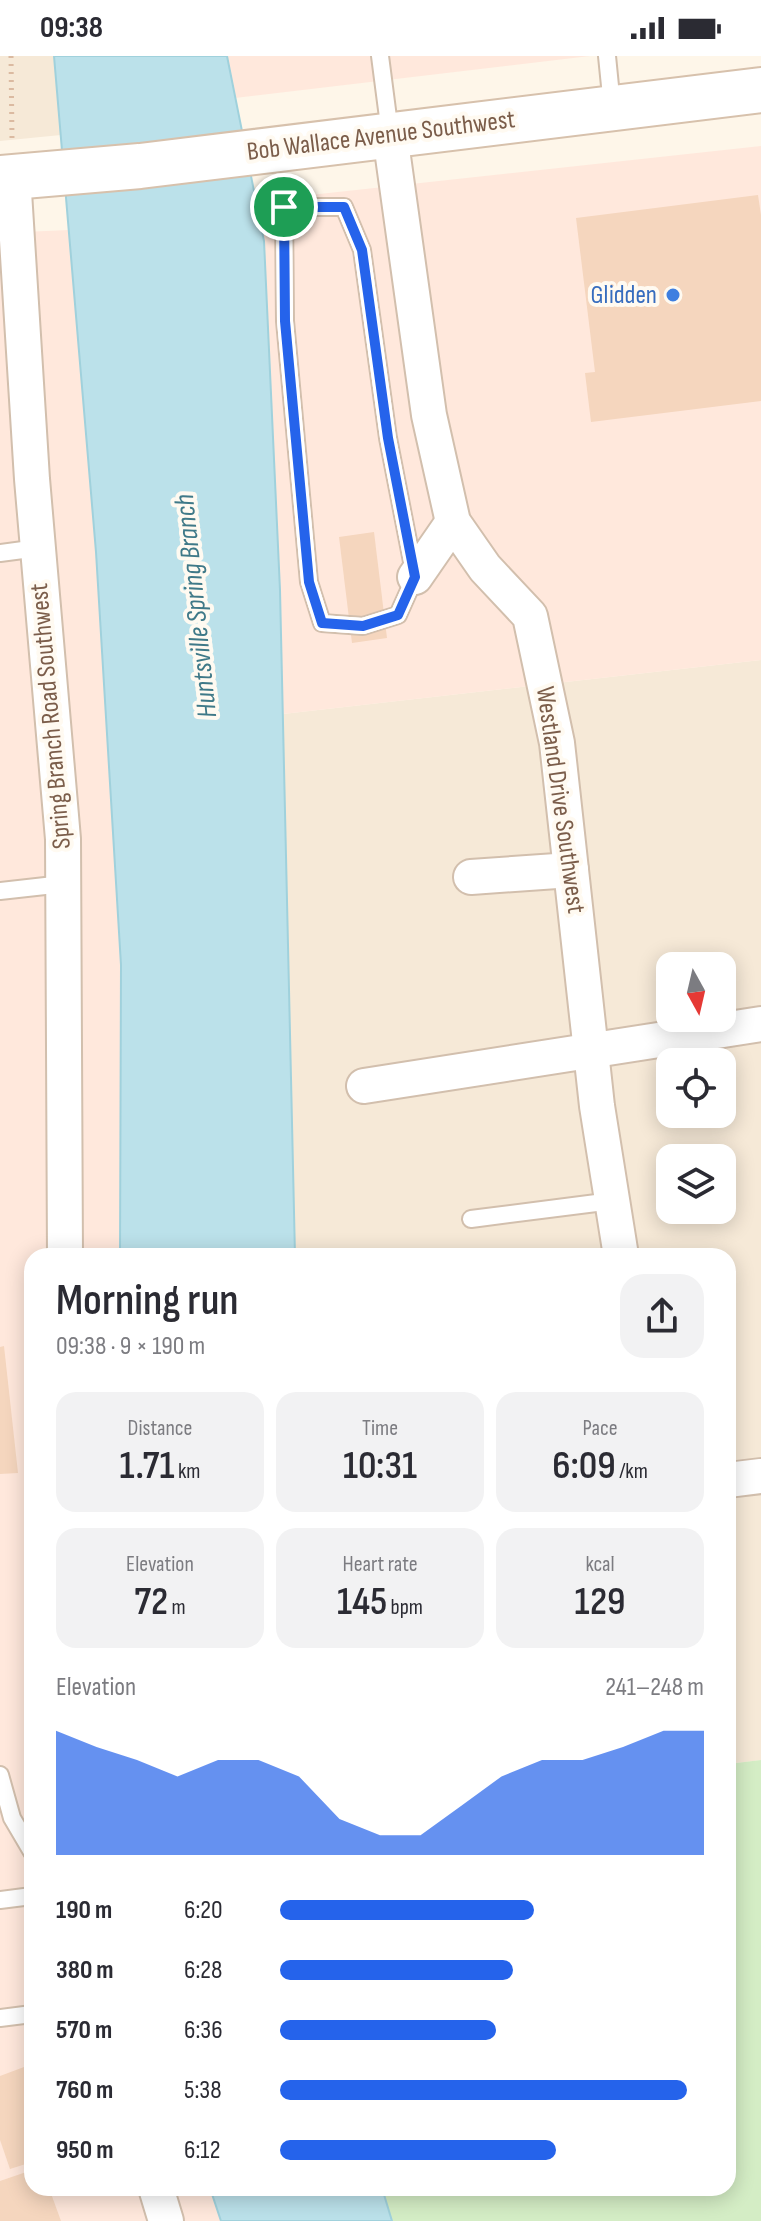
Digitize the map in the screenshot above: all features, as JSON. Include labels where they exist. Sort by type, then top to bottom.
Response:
[{"type":"main road","name":"Bob Wallace Avenue Southwest","points":[[21,176],[259,151],[761,90]]},
{"type":"street","name":"Westland Drive Southwest","points":[[390,135],[429,415],[453,522],[485,568],[530,616],[557,743],[597,1106],[620,1248]]},
{"type":"street","name":"Spring Branch Road Southwest","points":[[21,176],[38,548],[63,839],[65,1248]]},
{"type":"street","points":[[415,577],[453,522]]},
{"type":"street","points":[[471,877],[571,870]]},
{"type":"street","points":[[364,1086],[761,1024]]},
{"type":"street","points":[[736,1479],[761,1476]]},
{"type":"street","points":[[158,2196],[166,2221]]},
{"type":"lane","points":[[380,56],[390,135]]},
{"type":"lane","points":[[607,56],[613,108]]},
{"type":"lane","points":[[284,207],[344,207],[362,250],[388,438],[415,577],[398,615],[363,626],[322,623],[309,582],[285,321],[284,207]]},
{"type":"lane","points":[[0,553],[38,548]]},
{"type":"lane","points":[[0,891],[63,884]]},
{"type":"lane","points":[[471,1219],[612,1201]]},
{"type":"lane","points":[[0,1775],[12,1818],[24,1838]]},
{"type":"lane","points":[[0,1900],[24,1897]]},
{"type":"lane","points":[[0,2018],[24,2015]]},
{"type":"path","points":[[11,56],[21,176]]},
{"type":"shaded area","points":[[0,56],[54,56],[61,135],[0,141]]},
{"type":"shaded area","points":[[227,56],[590,56],[235,98]]},
{"type":"shaded area","points":[[761,146],[761,660],[283,714],[280,590],[255,201]]},
{"type":"shaded area","points":[[69,230],[96,552],[121,965],[120,1248],[24,1248],[24,2196],[213,2196],[221,2221],[0,2221],[0,233]]},
{"type":"shaded area","points":[[761,660],[761,1760],[736,1763],[736,1248],[295,1248],[283,714]]},
{"type":"green space","points":[[761,1760],[761,2221],[392,2221],[384,2196],[736,2196],[736,1763]]},
{"type":"water","name":"Huntsville Spring Branch","points":[[54,56],[227,56],[264,241],[280,590],[295,1248],[120,1248],[121,965],[96,552]]},
{"type":"water","points":[[213,2196],[384,2196],[392,2221],[221,2221]]},
{"type":"building","name":"Glidden","points":[[758,195],[761,215],[761,401],[591,422],[585,373],[595,372],[576,218]]},
{"type":"building","points":[[374,532],[387,638],[352,643],[339,537]]},
{"type":"building","points":[[4,1346],[18,1473],[0,1474],[0,1347]]},
{"type":"building","points":[[24,2067],[24,2165],[10,2169],[0,2140],[0,2076]]},
{"type":"building","points":[[24,2173],[24,2196],[52,2196],[61,2221],[0,2221],[0,2181]]},
{"type":"place","name":"Glidden","points":[[673,295]]},
{"type":"route","points":[[284,207],[344,207],[362,250],[388,438],[415,577],[398,615],[363,626],[322,623],[309,582],[285,321],[284,207]]}]
